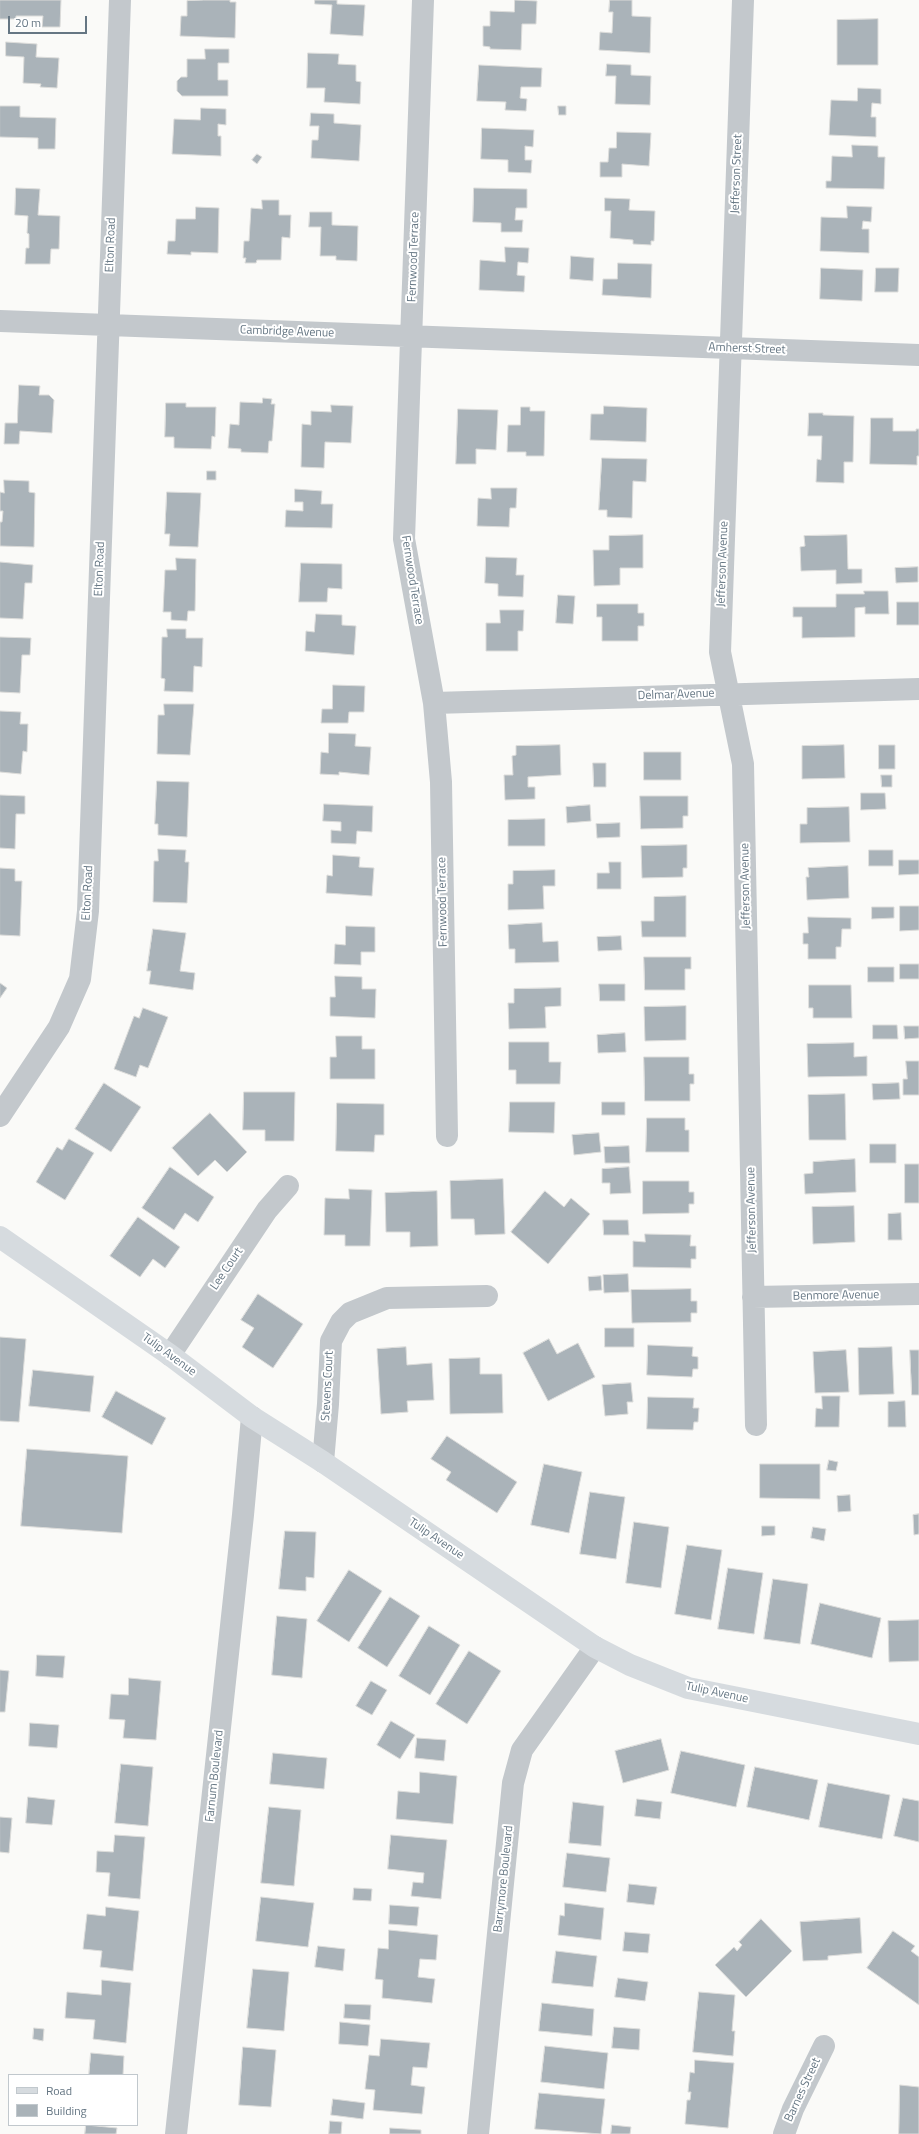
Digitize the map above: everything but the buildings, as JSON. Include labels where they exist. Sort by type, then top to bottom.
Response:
[{"type":"main road","name":"Tulip Avenue","points":[[0,1237],[170,1355],[252,1417],[323,1462],[595,1647],[630,1665],[688,1688],[919,1734]]},
{"type":"street","name":"Elton Road","points":[[0,1116],[59,1028],[80,979],[88,911],[120,0]]},
{"type":"street","name":"Fernwood Terrace","points":[[423,0],[404,539],[434,703],[441,782],[447,1136]]},
{"type":"street","name":"Jefferson Street","points":[[730,349],[744,0]]},
{"type":"street","name":"Cambridge Avenue","points":[[0,321],[574,343]]},
{"type":"street","name":"Amherst Street","points":[[574,343],[919,355]]},
{"type":"street","name":"Jefferson Avenue","points":[[730,349],[720,652],[743,764],[756,1425]]},
{"type":"street","name":"Delmar Avenue","points":[[434,703],[729,693],[919,689]]},
{"type":"street","name":"Lee Court","points":[[170,1355],[268,1210],[288,1186]]},
{"type":"street","name":"Benmore Avenue","points":[[753,1297],[919,1294]]},
{"type":"street","name":"Stevens Court","points":[[323,1462],[331,1341],[341,1322],[350,1313],[387,1298],[487,1296]]},
{"type":"street","name":"Farnum Boulevard","points":[[176,2134],[242,1523],[252,1417]]},
{"type":"street","name":"Barrymore Boulevard","points":[[478,2134],[513,1783],[518,1758],[595,1647]]},
{"type":"street","name":"Barnes Street","points":[[784,2134],[793,2109],[824,2046]]}]
